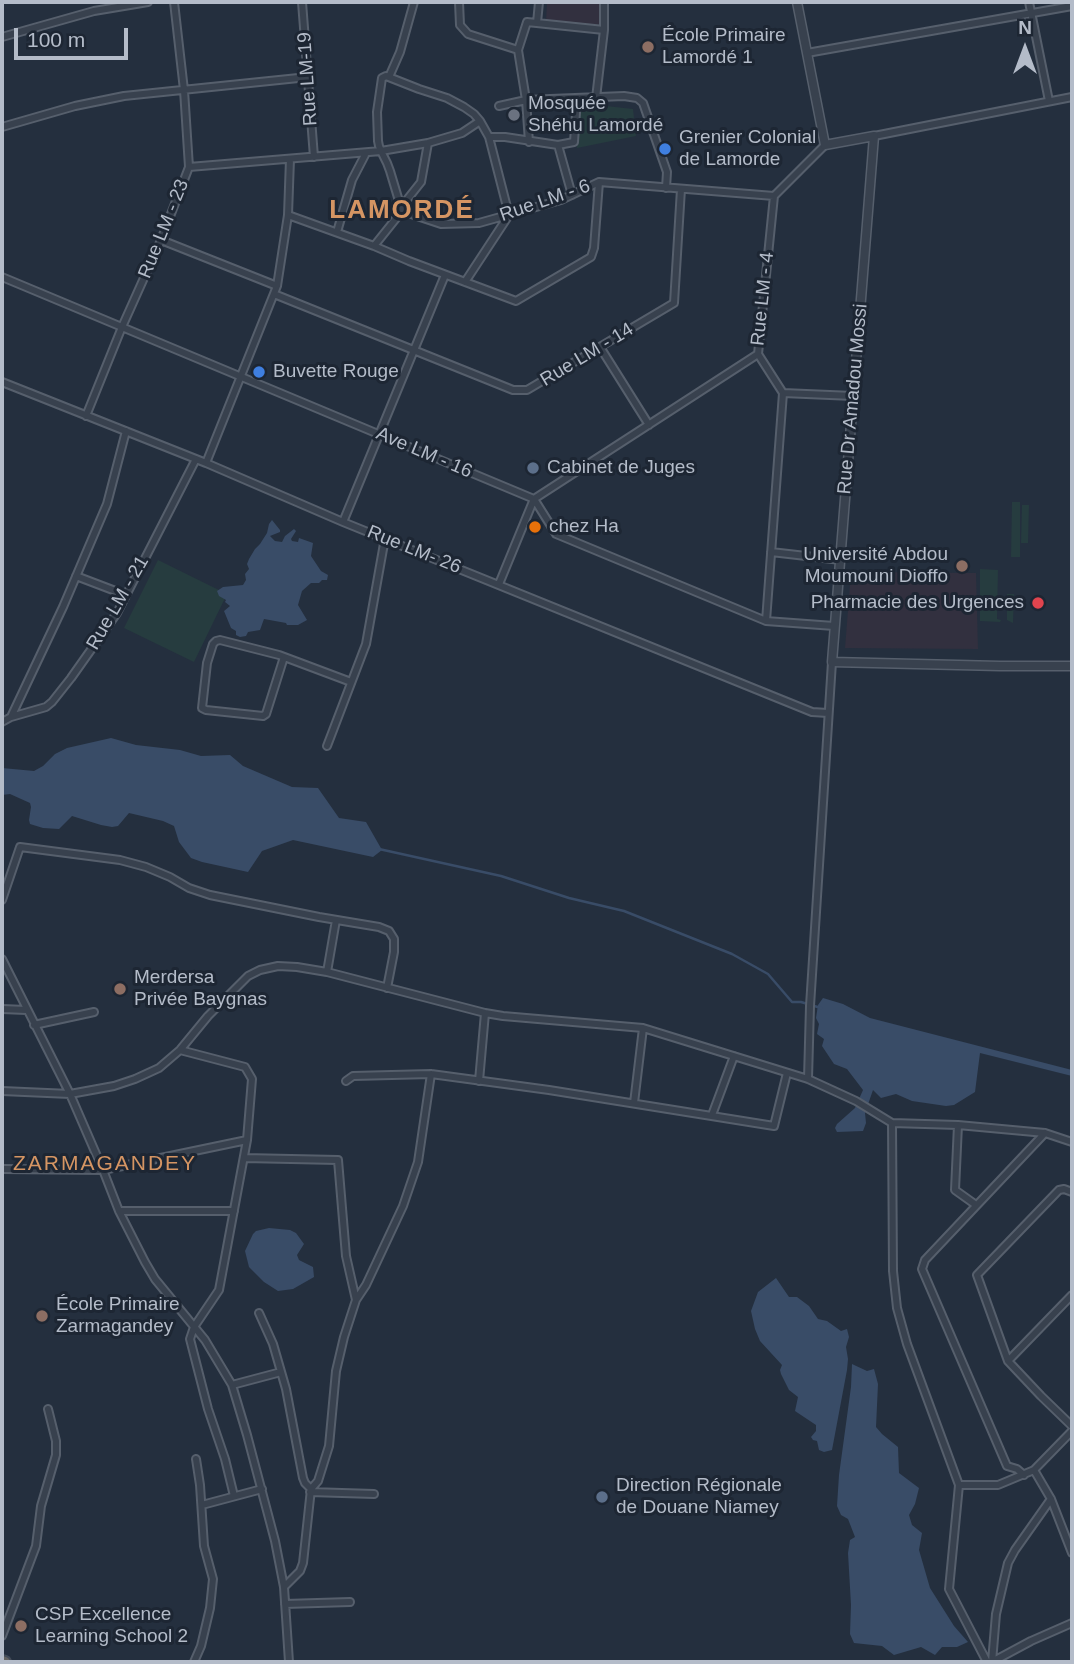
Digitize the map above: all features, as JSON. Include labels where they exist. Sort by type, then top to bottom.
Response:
[{"type":"street","points":[[2,37],[93,11],[148,2]]},
{"type":"street","name":"Rue LM - 23","points":[[86,416],[189,167],[174,2]]},
{"type":"street","name":"Rue LM-19","points":[[302,2],[314,157]]},
{"type":"street","points":[[389,77],[400,52],[414,2]]},
{"type":"street","points":[[459,2],[460,25],[468,34],[518,50]]},
{"type":"street","points":[[537,23],[539,2]]},
{"type":"street","points":[[596,98],[604,30],[604,2]]},
{"type":"street","points":[[797,2],[825,145]]},
{"type":"street","points":[[1029,2],[1049,102]]},
{"type":"street","points":[[807,53],[1072,6]]},
{"type":"street","points":[[529,142],[518,50],[527,22],[604,30]]},
{"type":"street","points":[[402,209],[378,141],[377,112],[382,78],[385,76],[447,98],[464,107],[480,121],[489,137],[509,215],[465,282]]},
{"type":"street","points":[[2,127],[108,99],[308,77]]},
{"type":"street","points":[[499,106],[526,100],[624,96],[640,99],[667,172],[666,188]]},
{"type":"street","points":[[774,196],[825,145],[1072,97]]},
{"type":"street","points":[[489,137],[558,145],[574,142],[577,98]]},
{"type":"street","points":[[189,167],[382,151],[428,143],[462,133],[480,121]]},
{"type":"street","name":"Rue Dr Amadou Mossi","points":[[832,662],[874,136]]},
{"type":"street","points":[[374,246],[421,182],[428,143]]},
{"type":"street","points":[[558,145],[572,195]]},
{"type":"street","points":[[337,232],[351,184],[366,153]]},
{"type":"street","points":[[206,463],[277,286],[288,215],[290,159]]},
{"type":"street","points":[[288,215],[516,301],[592,257],[599,183]]},
{"type":"street","name":"Rue LM - 6","points":[[402,209],[440,224],[480,223],[572,195],[599,183],[774,196]]},
{"type":"street","name":"Rue LM - 14","points":[[274,294],[513,390],[524,391],[674,303],[681,189]]},
{"type":"street","name":"Rue LM - 4","points":[[534,499],[758,354],[774,196]]},
{"type":"street","points":[[161,240],[277,286]]},
{"type":"street","points":[[343,522],[445,275]]},
{"type":"street","name":"Ave LM - 16","points":[[2,277],[534,499]]},
{"type":"street","points":[[600,347],[649,425]]},
{"type":"street","points":[[758,354],[783,393],[766,621]]},
{"type":"street","name":"Rue LM- 26","points":[[2,382],[812,712],[828,713]]},
{"type":"street","points":[[783,393],[853,396]]},
{"type":"street","points":[[10,717],[107,504],[126,431]]},
{"type":"street","name":"Rue LM - 21","points":[[2,722],[10,717],[46,707],[52,702],[105,631],[196,460]]},
{"type":"street","points":[[499,584],[534,499]]},
{"type":"street","points":[[534,499],[556,534],[766,621],[834,626]]},
{"type":"street","points":[[327,747],[369,634],[384,538]]},
{"type":"street","points":[[771,552],[841,559]]},
{"type":"street","points":[[76,576],[126,595]]},
{"type":"street","points":[[284,657],[266,715],[202,708],[207,663],[216,641],[224,640],[284,657],[351,682]]},
{"type":"street","points":[[808,1079],[810,998],[832,662],[1072,666]]},
{"type":"street","points":[[2,900],[20,847],[120,860],[158,872],[210,895],[379,927],[392,934],[394,939],[387,988]]},
{"type":"street","points":[[327,972],[336,920]]},
{"type":"street","points":[[2,959],[69,1094],[119,1211],[155,1279],[205,1340],[232,1385],[275,1541],[284,1587],[289,1662]]},
{"type":"street","points":[[2,1091],[69,1094],[114,1086],[159,1069],[248,976],[278,966],[327,972],[485,1013],[643,1028],[808,1079],[856,1101],[892,1123],[958,1125],[1045,1133],[1072,1142]]},
{"type":"street","points":[[2,1009],[26,1010]]},
{"type":"street","points":[[34,1026],[94,1012]]},
{"type":"street","points":[[480,1081],[485,1013]]},
{"type":"street","points":[[634,1103],[643,1028]]},
{"type":"street","points":[[180,1050],[245,1068],[253,1085],[247,1140],[219,1290],[194,1327],[190,1339],[234,1496]]},
{"type":"street","points":[[712,1115],[734,1056]]},
{"type":"street","points":[[346,1082],[353,1076],[430,1074],[774,1126],[787,1073]]},
{"type":"street","points":[[284,1587],[300,1571],[303,1563],[311,1490],[318,1480],[329,1446],[339,1351],[356,1300],[403,1206],[420,1153],[430,1074]]},
{"type":"street","points":[[892,1123],[892,1271],[897,1308],[907,1344],[959,1485],[950,1589],[990,1662]]},
{"type":"street","points":[[958,1125],[955,1190],[976,1205]]},
{"type":"street","points":[[1024,1475],[1007,1466],[922,1269],[925,1260],[1045,1133]]},
{"type":"street","points":[[2,1169],[103,1170],[247,1140]]},
{"type":"street","points":[[244,1158],[338,1160],[346,1256],[356,1300]]},
{"type":"street","points":[[959,1485],[998,1485],[1034,1471],[1072,1429],[1008,1361],[977,1279],[977,1275],[1059,1190],[1072,1192]]},
{"type":"street","points":[[119,1211],[234,1211]]},
{"type":"street","points":[[1008,1361],[1072,1295]]},
{"type":"street","points":[[259,1313],[273,1344],[286,1389],[305,1483],[311,1490],[373,1494]]},
{"type":"street","points":[[232,1385],[281,1373]]},
{"type":"street","points":[[2,1636],[36,1546],[39,1515],[56,1455],[56,1441],[48,1409]]},
{"type":"street","points":[[194,1662],[201,1646],[210,1608],[213,1578],[204,1546],[201,1485],[196,1459]]},
{"type":"street","points":[[1034,1471],[1051,1499],[1072,1553]]},
{"type":"street","points":[[202,1505],[262,1489]]},
{"type":"street","points":[[990,1662],[996,1614],[1008,1563],[1051,1499]]},
{"type":"street","points":[[285,1604],[350,1602]]},
{"type":"street","points":[[990,1662],[1072,1623]]},
{"type":"shaded area","points":[[547,2],[601,2],[601,25],[546,22]]},
{"type":"shaded area","points":[[851,572],[976,573],[978,649],[845,648]]},
{"type":"green space","points":[[579,103],[633,109],[636,136],[577,148]]},
{"type":"green space","points":[[1012,502],[1020,502],[1020,557],[1011,557]]},
{"type":"green space","points":[[1022,505],[1029,505],[1028,543],[1021,543]]},
{"type":"green space","points":[[158,560],[227,594],[194,662],[124,628]]},
{"type":"green space","points":[[980,569],[998,570],[997,619],[1001,620],[1000,622],[980,621]]},
{"type":"green space","points":[[1007,594],[1014,594],[1013,623],[1007,620]]},
{"type":"water","points":[[272,520],[280,530],[270,536],[275,541],[282,542],[294,529],[296,531],[292,541],[298,542],[299,538],[313,543],[311,556],[321,571],[328,575],[327,580],[311,583],[302,591],[298,605],[307,620],[298,625],[287,625],[264,619],[260,630],[240,637],[231,628],[224,611],[230,606],[217,591],[223,587],[243,585],[249,569],[249,559],[267,533]]},
{"type":"water","points":[[111,738],[201,756],[230,755],[243,766],[292,787],[318,788],[339,818],[366,822],[382,850],[373,857],[293,840],[262,851],[248,872],[191,858],[179,842],[174,826],[163,821],[129,813],[118,826],[112,827],[72,816],[59,829],[43,828],[30,824],[30,803],[10,794],[2,795],[2,768],[34,771],[67,748]]},
{"type":"water","points":[[823,998],[843,1004],[870,1018],[1072,1070],[1072,1076],[980,1053],[975,1092],[954,1105],[912,1101],[896,1094],[881,1098],[873,1090],[865,1113],[863,1131],[837,1132],[837,1124],[855,1108],[863,1090],[847,1069],[834,1064],[822,1046],[824,1039],[817,1034],[819,1024],[816,1018],[818,1005]]},
{"type":"water","points":[[269,1228],[296,1233],[304,1244],[297,1255],[299,1260],[313,1267],[314,1277],[293,1289],[278,1291],[249,1267],[245,1251],[253,1234]]},
{"type":"water","points":[[776,1278],[789,1297],[797,1297],[809,1306],[818,1319],[827,1321],[841,1331],[847,1329],[847,1370],[832,1450],[819,1450],[817,1441],[811,1437],[816,1431],[816,1425],[795,1411],[798,1397],[789,1390],[781,1374],[782,1365],[760,1341],[755,1329],[751,1311],[758,1292]]},
{"type":"water","points":[[852,1364],[867,1371],[874,1369],[878,1384],[876,1427],[898,1447],[899,1473],[919,1488],[909,1515],[912,1525],[922,1533],[919,1550],[930,1588],[954,1626],[968,1642],[957,1647],[942,1647],[935,1655],[921,1647],[894,1655],[882,1646],[854,1643],[850,1634],[848,1553],[850,1540],[855,1537],[848,1519],[841,1515],[837,1506]]},
{"type":"waterway","points":[[379,849],[501,876],[569,898],[624,911],[732,954],[768,974],[792,1002],[821,1008]]},
{"type":"place","name":"École Primaire Lamordé 1","points":[[648,47]]},
{"type":"place","name":"Mosquée Shéhu Lamordé","points":[[514,115]]},
{"type":"place","name":"Grenier Colonial de Lamorde","points":[[665,149]]},
{"type":"place","name":"Buvette Rouge","points":[[259,372]]},
{"type":"place","name":"Cabinet de Juges","points":[[533,468]]},
{"type":"place","name":"chez Ha","points":[[535,527]]},
{"type":"place","name":"Université Abdou Moumouni Dioffo","points":[[962,566]]},
{"type":"place","name":"Pharmacie des Urgences","points":[[1038,603]]},
{"type":"place","name":"Merdersa Privée Baygnas","points":[[120,989]]},
{"type":"place","name":"École Primaire Zarmagandey","points":[[42,1316]]},
{"type":"place","name":"Direction Régionale de Douane Niamey","points":[[602,1497]]},
{"type":"place","name":"CSP Excellence Learning School 2","points":[[21,1626]]},
{"type":"district","name":"LAMORDÉ","points":[[402,211]]},
{"type":"district","name":"ZARMAGANDEY","points":[[105,1164]]}]
